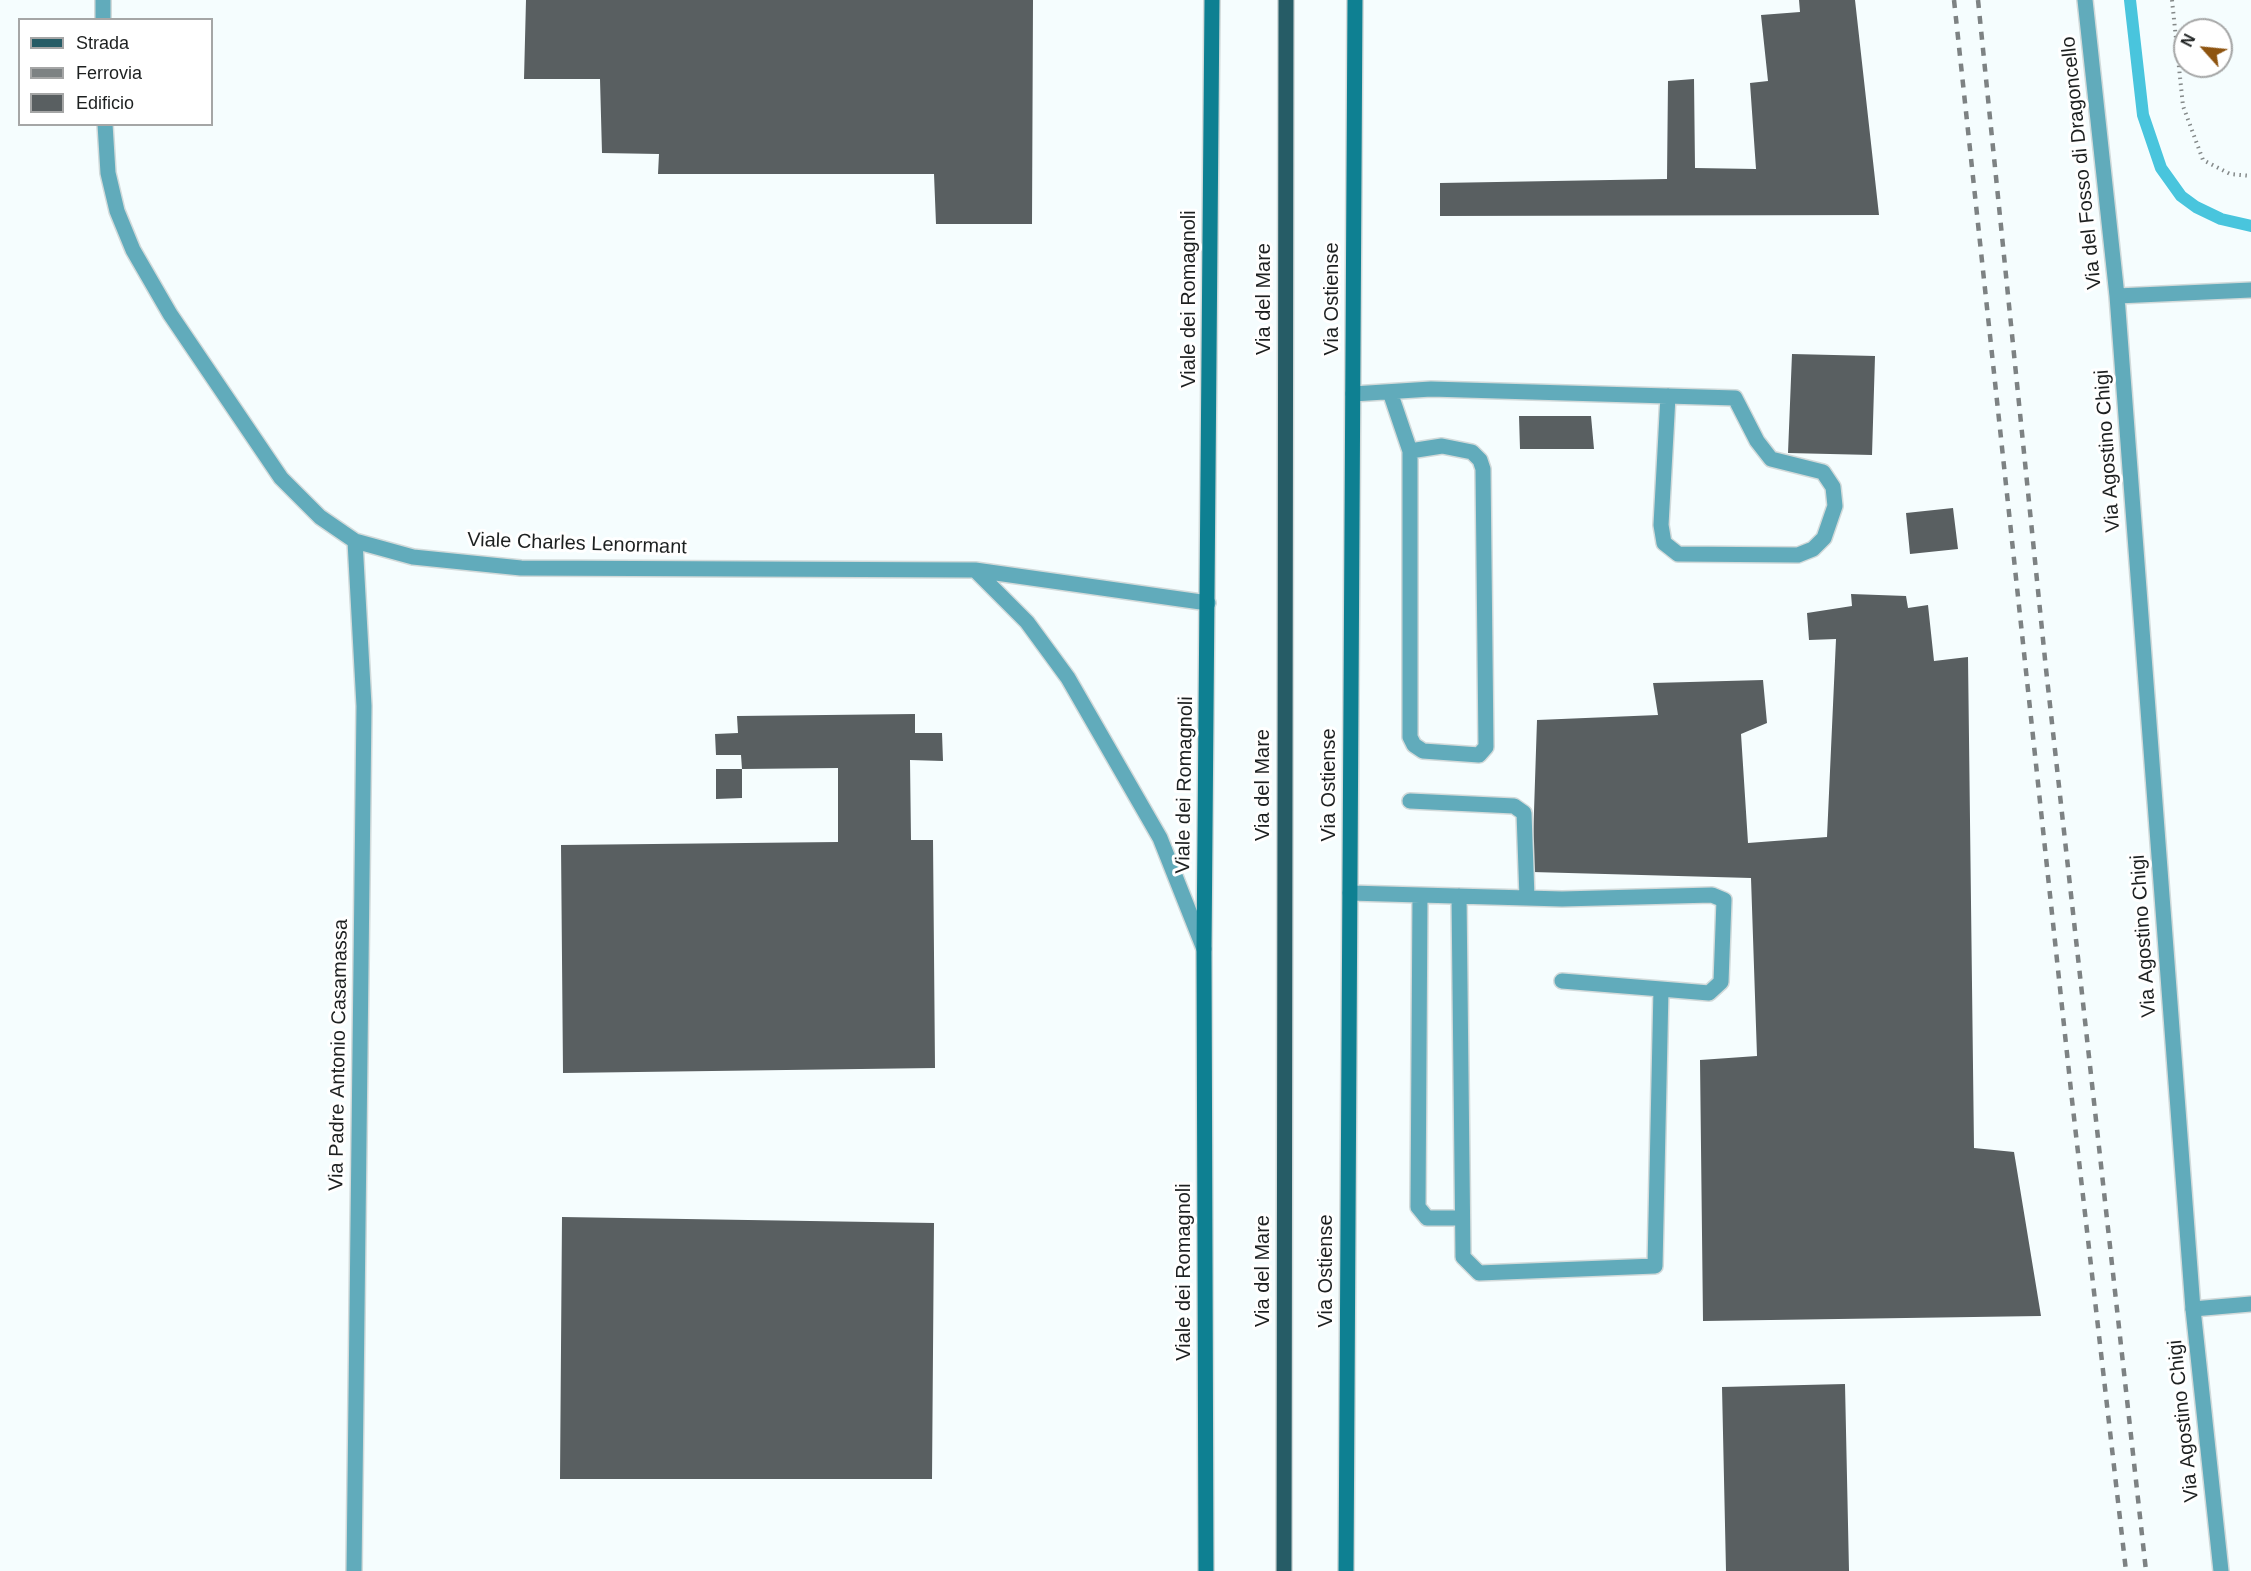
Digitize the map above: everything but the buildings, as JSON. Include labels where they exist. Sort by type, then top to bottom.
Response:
[{"type":"main road","name":"Viale dei Romagnoli","points":[[1206,1571],[1204,950],[1212,0]]},
{"type":"main road","name":"Via del Mare","points":[[1284,1571],[1286,0]]},
{"type":"main road","name":"Via Ostiense","points":[[1346,1571],[1355,0]]},
{"type":"street","points":[[103,0],[103,18]]},
{"type":"street","name":"Via del Fosso di Dragoncello","points":[[2085,0],[2118,296],[2251,290]]},
{"type":"street","name":"Viale Charles Lenormant","points":[[105,126],[108,173],[117,211],[133,250],[174,322],[281,478],[320,517],[355,540],[413,557],[521,568],[975,570],[1208,603]]},
{"type":"street","name":"Via Agostino Chigi","points":[[2118,296],[2193,1309],[2221,1571]]},
{"type":"street","points":[[1353,394],[1431,389],[1668,396],[1735,398],[1757,441],[1771,459],[1823,472],[1833,487],[1835,506],[1824,538],[1813,549],[1798,555],[1678,554],[1664,543],[1661,525],[1668,396]]},
{"type":"street","points":[[1390,392],[1410,451],[1410,737],[1414,745],[1423,751],[1479,755],[1486,747],[1483,469],[1480,460],[1472,452],[1442,446],[1410,451]]},
{"type":"street","name":"Via Padre Antonio Casamassa","points":[[354,1571],[364,706],[355,540]]},
{"type":"street","points":[[975,570],[1028,621],[1068,678],[1160,838],[1204,950]]},
{"type":"street","points":[[1410,801],[1514,806],[1524,813],[1527,898]]},
{"type":"street","points":[[1350,893],[1562,899],[1712,895],[1724,900],[1721,982],[1709,993],[1562,981]]},
{"type":"street","points":[[1420,895],[1418,1207],[1427,1218],[1462,1218]]},
{"type":"street","points":[[1459,896],[1462,1257],[1479,1273],[1655,1266],[1661,989]]},
{"type":"street","points":[[2193,1309],[2251,1304]]},
{"type":"path","points":[[2172,0],[2183,106],[2203,160],[2230,174],[2251,176]]},
{"type":"waterway","points":[[2130,0],[2143,115],[2161,168],[2181,196],[2196,207],[2221,219],[2251,226]]},
{"type":"railway","points":[[1954,0],[2072,1100],[2126,1571]]},
{"type":"railway","points":[[1978,0],[2046,669],[2146,1571]]}]
